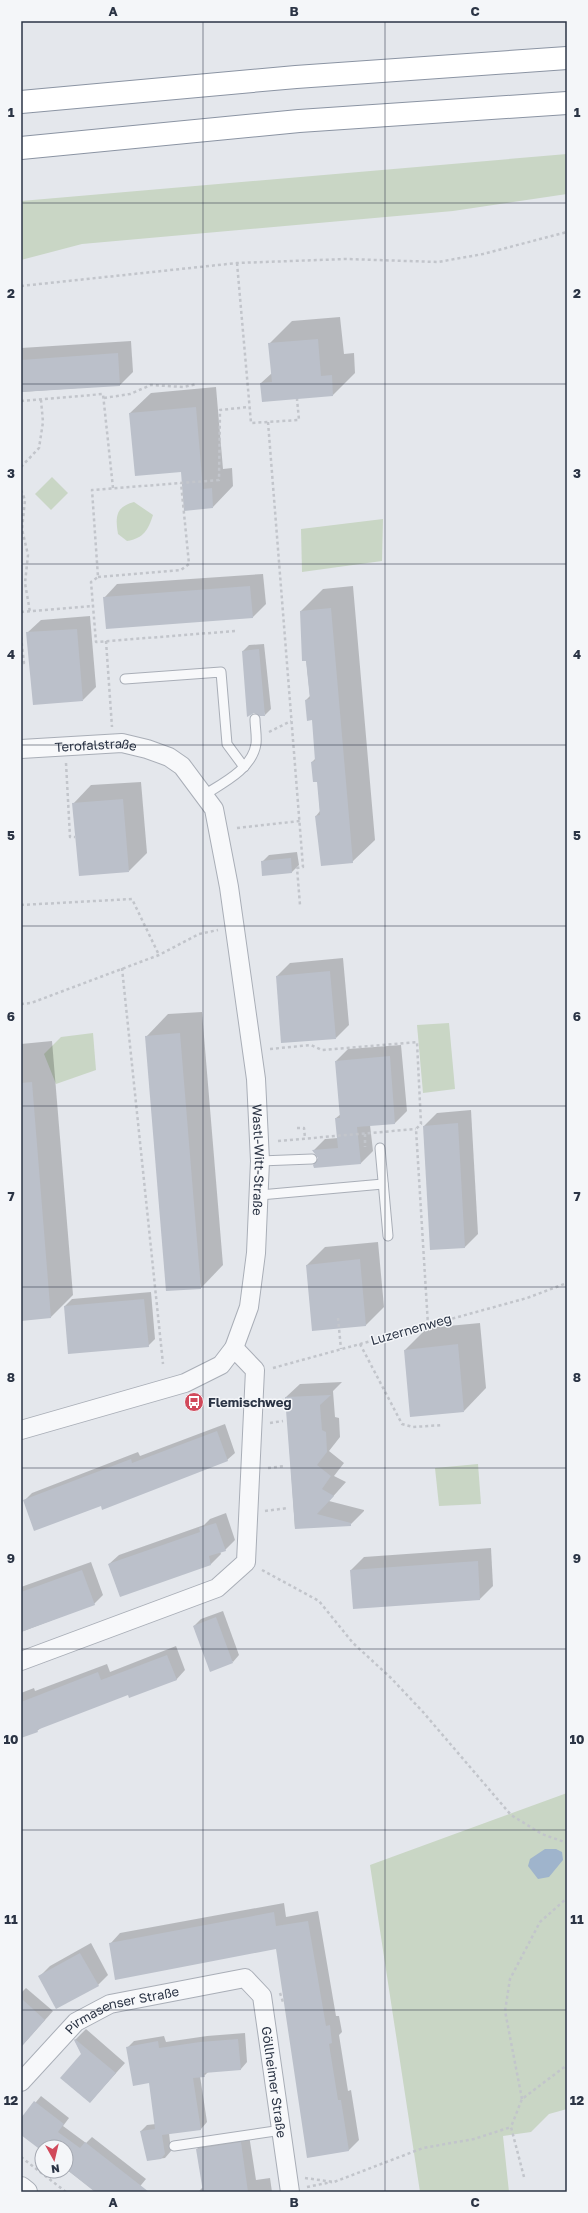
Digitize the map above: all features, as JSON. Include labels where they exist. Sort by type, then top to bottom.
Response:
[{"type":"highway","points":[[21,102],[296,77],[567,58]]},
{"type":"highway","points":[[21,148],[299,121],[567,103]]},
{"type":"street","name":"Terofalstraße","points":[[21,750],[122,742],[147,749],[169,758]]},
{"type":"street","name":"Wastl-Witt-Straße","points":[[21,1430],[125,1402],[191,1381],[221,1365],[234,1348],[249,1307],[256,1253],[260,1195],[260,1161],[257,1091],[235,928],[214,809],[182,766],[169,758]]},
{"type":"street","points":[[21,1661],[217,1588],[246,1562],[254,1370],[234,1348]]},
{"type":"street","name":"Pirmasenser Straße","points":[[21,2082],[76,2022],[110,2004],[246,1978]]},
{"type":"street","name":"Göllheimer Straße","points":[[246,1978],[262,1996],[290,2186]]},
{"type":"street","points":[[21,2188],[26,2192]]},
{"type":"lane","points":[[125,678],[221,672],[228,744],[244,767]]},
{"type":"lane","points":[[204,795],[233,777],[244,767],[256,745],[255,719]]},
{"type":"lane","points":[[380,1148],[388,1236]]},
{"type":"lane","points":[[260,1161],[312,1159]]},
{"type":"lane","points":[[260,1195],[383,1184]]},
{"type":"lane","points":[[174,2146],[282,2130]]},
{"type":"path","points":[[21,286],[237,263],[346,259],[438,262],[483,254],[567,232]]},
{"type":"path","points":[[237,263],[251,424],[299,420],[297,399]]},
{"type":"path","points":[[104,398],[130,394],[151,385],[183,387],[197,384]]},
{"type":"path","points":[[21,401],[103,394],[113,488]]},
{"type":"path","points":[[21,467],[39,448],[43,422],[41,400]]},
{"type":"path","points":[[98,577],[92,490],[220,480],[220,410],[249,407]]},
{"type":"path","points":[[268,422],[300,821],[303,867],[297,868],[300,905]]},
{"type":"path","points":[[181,483],[188,564],[181,570],[98,577],[91,582],[96,642],[235,631]]},
{"type":"path","points":[[21,490],[25,500],[22,528],[28,555],[25,583],[30,612]]},
{"type":"path","points":[[21,612],[93,606]]},
{"type":"path","points":[[21,637],[24,663],[21,663]]},
{"type":"path","points":[[106,641],[113,743]]},
{"type":"path","points":[[256,738],[292,721]]},
{"type":"path","points":[[64,746],[70,837],[75,837]]},
{"type":"path","points":[[237,828],[300,821]]},
{"type":"path","points":[[21,905],[132,899],[159,955]]},
{"type":"path","points":[[21,1004],[31,1003],[159,955],[199,934],[235,928]]},
{"type":"path","points":[[122,968],[163,1364]]},
{"type":"path","points":[[252,1050],[311,1045],[322,1050],[416,1042],[421,1111],[421,1124],[416,1129],[278,1141]]},
{"type":"path","points":[[297,1128],[304,1128],[305,1138]]},
{"type":"path","points":[[416,1129],[428,1325]]},
{"type":"path","name":"Luzernenweg","points":[[254,1370],[289,1364],[526,1298],[567,1283]]},
{"type":"path","points":[[338,1318],[341,1349]]},
{"type":"path","points":[[360,1344],[402,1424],[413,1427],[443,1425]]},
{"type":"path","points":[[246,1562],[319,1601],[353,1643],[391,1678],[423,1712],[511,1815],[542,1834],[567,1843]]},
{"type":"path","points":[[522,2099],[505,2011],[510,1979],[540,1922],[567,1898]]},
{"type":"path","points":[[282,1993],[283,2002]]},
{"type":"path","points":[[524,2177],[511,2127],[522,2099],[567,2065]]},
{"type":"path","points":[[290,2186],[334,2182],[423,2148],[474,2138],[511,2127]]},
{"type":"path","points":[[21,2157],[66,2192]]},
{"type":"path","points":[[290,2186],[334,2182]]},
{"type":"green space","points":[[567,154],[567,194],[453,211],[82,244],[21,260],[21,201]]},
{"type":"green space","points":[[52,477],[68,493],[51,510],[35,494]]},
{"type":"green space","points":[[134,502],[153,515],[147,529],[138,538],[127,541],[118,534],[117,517],[118,513],[123,507]]},
{"type":"green space","points":[[383,519],[382,561],[302,572],[301,529]]},
{"type":"green space","points":[[449,1023],[455,1089],[423,1093],[417,1025]]},
{"type":"green space","points":[[93,1033],[96,1070],[56,1084],[44,1054],[61,1037]]},
{"type":"green space","points":[[478,1464],[481,1504],[439,1506],[435,1468]]},
{"type":"green space","points":[[567,1793],[567,2109],[549,2114],[531,2132],[503,2136],[509,2192],[420,2192],[370,1865]]},
{"type":"water","points":[[545,1849],[556,1849],[562,1852],[563,1860],[549,1877],[538,1879],[528,1866],[530,1859]]},
{"type":"building","points":[[318,339],[321,376],[332,375],[333,396],[262,402],[260,383],[272,382],[268,343]]},
{"type":"building","points":[[118,353],[120,386],[21,392],[21,360]]},
{"type":"building","points":[[196,407],[203,489],[212,488],[213,508],[184,511],[181,472],[135,476],[129,413]]},
{"type":"building","points":[[250,586],[253,618],[106,629],[103,597]]},
{"type":"building","points":[[331,608],[353,863],[321,866],[315,816],[320,815],[317,782],[313,782],[311,762],[315,761],[312,720],[307,721],[305,700],[310,699],[306,661],[302,661],[300,611]]},
{"type":"building","points":[[77,629],[83,701],[33,705],[26,632]]},
{"type":"building","points":[[259,649],[265,716],[260,716],[254,713],[247,717],[242,651]]},
{"type":"building","points":[[123,799],[129,872],[79,876],[72,803]]},
{"type":"building","points":[[291,858],[292,873],[262,876],[261,861]]},
{"type":"building","points":[[330,971],[336,1039],[281,1043],[276,976]]},
{"type":"building","points":[[180,1033],[201,1289],[166,1291],[145,1036]]},
{"type":"building","points":[[390,1056],[395,1124],[357,1127],[361,1164],[314,1168],[313,1165],[318,1158],[312,1150],[338,1148],[335,1118],[340,1118],[335,1061]]},
{"type":"building","points":[[32,1082],[51,1318],[21,1321],[21,1083]]},
{"type":"building","points":[[458,1123],[465,1248],[430,1250],[423,1126]]},
{"type":"building","points":[[360,1259],[366,1326],[312,1331],[306,1265]]},
{"type":"building","points":[[144,1299],[149,1347],[68,1354],[64,1306]]},
{"type":"building","points":[[458,1344],[464,1412],[410,1417],[404,1350]]},
{"type":"building","points":[[331,1395],[320,1405],[322,1430],[326,1432],[327,1452],[317,1465],[331,1476],[322,1489],[334,1496],[317,1514],[351,1523],[351,1526],[295,1529],[285,1397]]},
{"type":"building","points":[[217,1431],[228,1461],[102,1510],[101,1506],[34,1531],[23,1500],[131,1459],[132,1463]]},
{"type":"building","points":[[216,1523],[226,1551],[209,1556],[211,1565],[120,1597],[108,1564],[200,1532],[199,1528]]},
{"type":"building","points":[[478,1561],[480,1600],[353,1609],[350,1570]]},
{"type":"building","points":[[82,1570],[95,1605],[21,1632],[21,1592]]},
{"type":"building","points":[[216,1617],[233,1663],[210,1672],[193,1626]]},
{"type":"building","points":[[167,1655],[177,1680],[129,1698],[128,1695],[37,1730],[38,1732],[21,1738],[21,1702],[98,1672],[101,1680]]},
{"type":"building","points":[[274,1912],[276,1926],[308,1921],[326,2026],[330,2025],[332,2043],[329,2044],[338,2100],[341,2100],[349,2151],[307,2158],[276,1949],[115,1980],[109,1943]]},
{"type":"building","points":[[80,1953],[99,1986],[56,2009],[38,1976]]},
{"type":"building","points":[[21,1998],[45,2020],[21,2047]]},
{"type":"building","points":[[75,2039],[116,2073],[90,2103],[60,2078],[81,2054],[74,2040]]},
{"type":"building","points":[[238,2039],[241,2070],[204,2073],[205,2077],[193,2078],[201,2130],[162,2135],[165,2154],[161,2159],[147,2161],[140,2131],[155,2129],[149,2083],[133,2086],[126,2047],[158,2041],[159,2048],[200,2042]]},
{"type":"building","points":[[34,2101],[64,2124],[58,2132],[68,2139],[34,2139],[34,2145],[21,2135],[21,2118]]},
{"type":"building","points":[[85,2142],[149,2192],[95,2192],[74,2175],[74,2144],[80,2148]]},
{"type":"building","points":[[241,2142],[248,2192],[203,2192],[196,2149]]},
{"type":"place","name":"Flemischweg","points":[[194,1402]]}]
